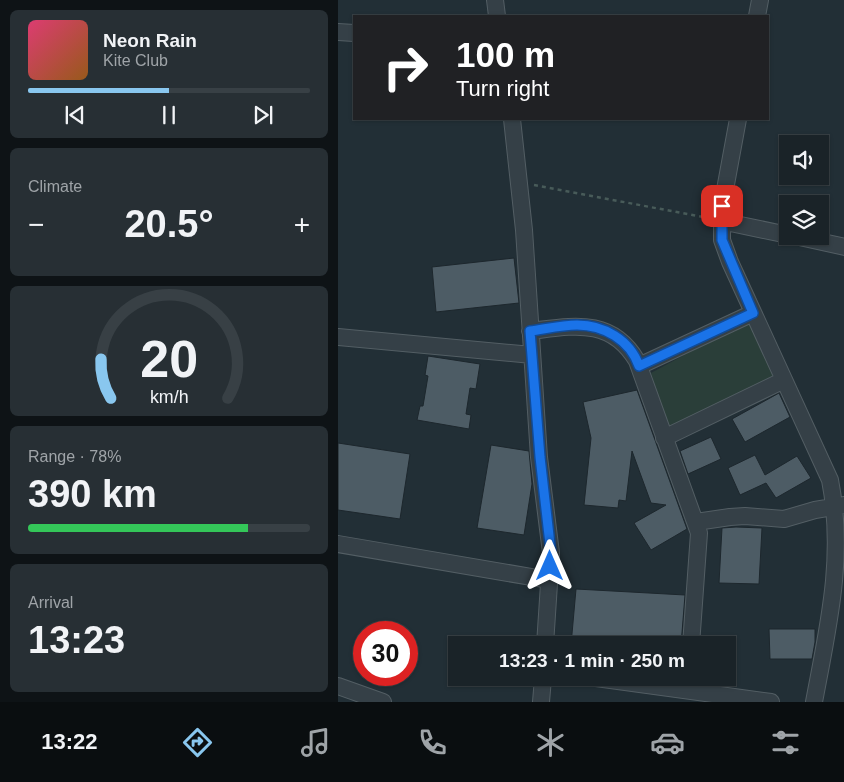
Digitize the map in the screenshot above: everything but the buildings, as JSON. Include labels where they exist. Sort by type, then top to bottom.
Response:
[{"type":"street","points":[[495,0],[497,15]]},
{"type":"street","points":[[757,15],[760,0]]},
{"type":"street","points":[[338,32],[353,33]]},
{"type":"street","points":[[512,120],[524,230],[540,457],[551,553],[546,636]]},
{"type":"street","points":[[738,120],[722,206],[721,234],[724,247],[840,505],[836,587],[814,702]]},
{"type":"street","points":[[722,221],[779,233]]},
{"type":"street","points":[[829,243],[844,246]]},
{"type":"street","points":[[639,366],[753,313]]},
{"type":"street","points":[[530,331],[577,325],[593,327],[622,340],[631,350],[639,366],[696,522],[700,540],[692,636]]},
{"type":"street","points":[[338,337],[532,355]]},
{"type":"street","points":[[664,438],[784,380]]},
{"type":"street","points":[[696,522],[745,516],[784,519],[840,505]]},
{"type":"street","points":[[338,544],[549,580]]},
{"type":"street","points":[[338,686],[383,702]]},
{"type":"street","points":[[541,702],[542,686]]},
{"type":"street","points":[[696,686],[771,702]]},
{"type":"path","points":[[519,182],[722,221]]},
{"type":"green space","points":[[750,325],[774,377],[668,429],[651,373],[738,326]]},
{"type":"route","points":[[550,566],[551,553],[540,457],[530,331],[577,325],[593,327],[622,340],[631,350],[639,366],[753,313],[724,247],[721,234],[722,206]]}]
